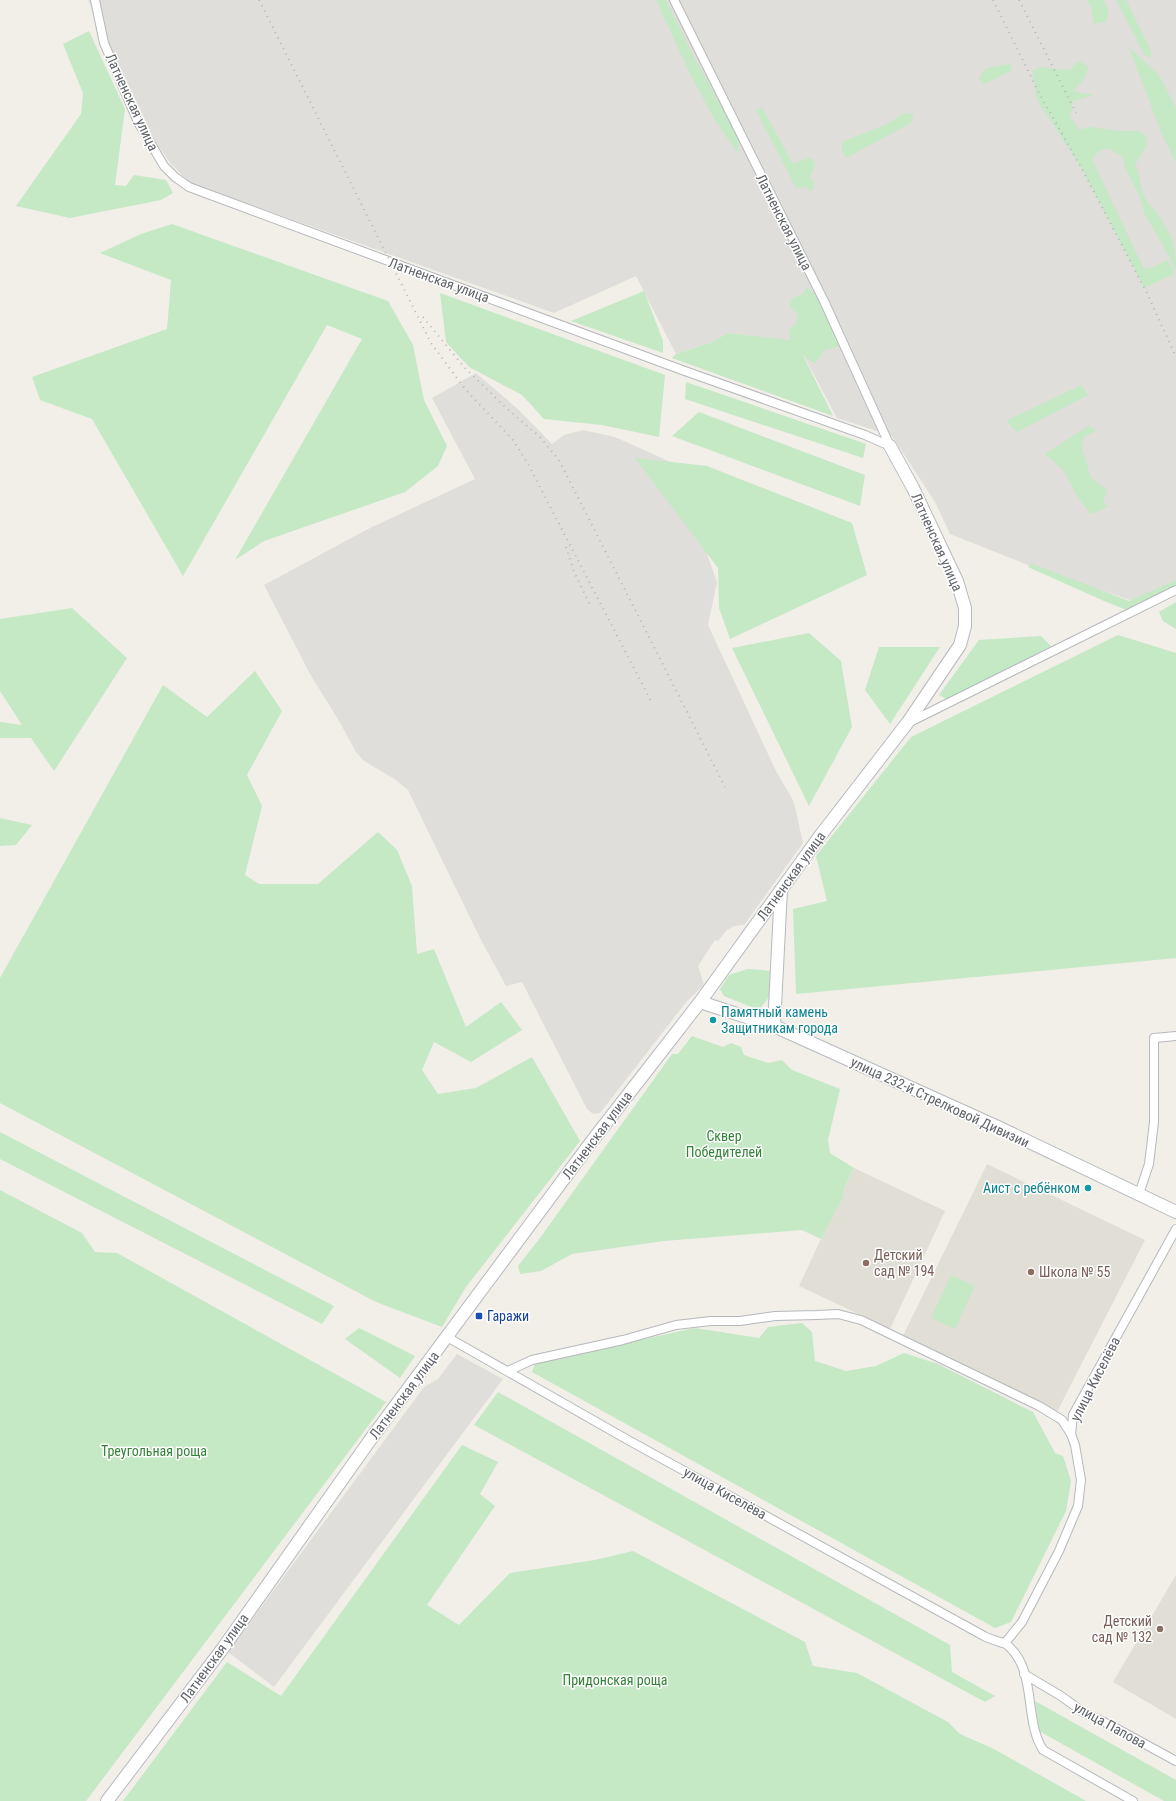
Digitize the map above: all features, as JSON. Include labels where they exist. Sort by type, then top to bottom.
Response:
[{"type":"street","name":"Латненская улица","points":[[95,0],[104,43],[138,122],[164,166],[189,188],[674,367],[865,435],[890,446]]},
{"type":"street","name":"Латненская улица","points":[[107,1801],[221,1651],[373,1436],[448,1337],[592,1140],[700,1002],[820,836],[908,722],[960,645],[965,626],[965,608],[957,581],[913,488],[890,446],[824,301],[674,0]]},
{"type":"street","points":[[908,722],[1176,590]]},
{"type":"street","points":[[774,1026],[781,890]]},
{"type":"street","name":"улица 232-й Стрелковой Дивизии","points":[[700,1002],[774,1026],[991,1124],[1176,1211]]},
{"type":"street","points":[[1139,1194],[1149,1164],[1154,1122],[1154,1038],[1176,1036]]},
{"type":"street","name":"улица Киселёва","points":[[448,1337],[984,1636],[994,1641],[1006,1643],[1022,1622],[1059,1551],[1078,1506],[1081,1480],[1075,1445],[1071,1434],[1073,1415],[1176,1229]]},
{"type":"street","points":[[508,1371],[532,1360],[623,1340],[676,1325],[711,1321],[740,1321],[775,1316],[838,1314],[861,1320],[1039,1406],[1062,1420],[1071,1434]]},
{"type":"street","points":[[1006,1643],[1018,1657],[1024,1674],[1037,1740],[1043,1750],[1133,1801]]},
{"type":"street","name":"улица Папова","points":[[1024,1674],[1062,1696],[1083,1712],[1176,1761]]},
{"type":"shaded area","points":[[88,0],[1176,0],[1176,580],[1133,601],[1033,567],[950,534],[935,502],[892,436],[837,418],[796,341],[728,333],[712,342],[676,354],[636,276],[554,313],[190,183],[171,164],[156,143]]},
{"type":"shaded area","points":[[476,373],[520,411],[552,444],[564,435],[583,430],[615,437],[675,464],[717,582],[708,625],[775,769],[794,802],[803,843],[744,925],[734,926],[726,931],[718,941],[715,940],[698,966],[704,985],[687,1001],[600,1113],[593,1114],[587,1109],[522,982],[506,986],[480,938],[408,790],[396,780],[364,761],[356,752],[310,674],[264,585],[368,529],[475,479],[432,398]]},
{"type":"shaded area","name":"Школа № 55","points":[[987,1164],[1145,1240],[1057,1412],[902,1338]]},
{"type":"shaded area","name":"Детский сад № 194","points":[[854,1168],[945,1211],[890,1329],[799,1286]]},
{"type":"shaded area","points":[[457,1354],[503,1379],[274,1687],[228,1652],[424,1387],[438,1379]]},
{"type":"shaded area","name":"Детский сад № 132","points":[[1176,1575],[1176,1719],[1113,1682]]},
{"type":"green space","points":[[656,0],[666,0],[695,59],[739,138],[738,153],[716,122],[690,74]]},
{"type":"green space","points":[[1087,0],[1104,0],[1108,11],[1107,21],[1094,24],[1091,7]]},
{"type":"green space","points":[[1116,0],[1126,0],[1151,51],[1151,57],[1145,56]]},
{"type":"green space","points":[[89,31],[125,109],[115,185],[126,186],[134,175],[166,180],[173,193],[161,200],[70,218],[16,206],[81,114],[83,93],[63,44]]},
{"type":"green space","points":[[1128,46],[1159,75],[1176,108],[1176,162],[1163,137]]},
{"type":"green space","points":[[1079,61],[1089,67],[1084,79],[1073,91],[1094,95],[1073,101],[1070,116],[1079,130],[1090,127],[1119,131],[1139,131],[1145,135],[1147,145],[1135,165],[1146,200],[1156,212],[1172,239],[1175,253],[1176,271],[1145,215],[1139,195],[1124,166],[1123,157],[1109,148],[1098,152],[1092,159],[1144,269],[1152,268],[1167,260],[1174,270],[1174,274],[1144,288],[1082,169],[1037,100],[1032,71],[1041,67],[1069,70]]},
{"type":"green space","points":[[1009,64],[1012,66],[1011,71],[983,85],[979,78],[986,68]]},
{"type":"green space","points":[[762,107],[793,164],[811,157],[815,164],[810,178],[814,182],[814,187],[811,192],[805,187],[796,188],[756,111]]},
{"type":"green space","points":[[908,113],[913,115],[913,122],[846,158],[842,152],[842,142],[887,124],[902,114]]},
{"type":"green space","points":[[172,224],[388,301],[413,345],[424,400],[447,446],[438,466],[405,492],[264,541],[235,560],[362,339],[327,325],[183,576],[92,419],[40,400],[32,377],[167,329],[171,280],[100,253],[141,234]]},
{"type":"green space","points":[[807,287],[816,295],[840,346],[825,350],[815,364],[803,355],[833,416],[672,358],[676,354],[712,342],[728,333],[791,340],[789,335],[790,328],[796,324],[798,314],[790,306],[791,299],[803,293]]},
{"type":"green space","points":[[644,291],[663,341],[663,353],[571,321]]},
{"type":"green space","points":[[440,293],[665,375],[659,437],[602,425],[544,419],[522,395],[469,367],[446,342]]},
{"type":"green space","points":[[686,382],[866,444],[863,458],[685,399]]},
{"type":"green space","points":[[1081,385],[1088,395],[1017,432],[1006,421]]},
{"type":"green space","points":[[699,412],[865,475],[860,506],[672,436]]},
{"type":"green space","points":[[1088,426],[1095,429],[1094,432],[1085,436],[1081,444],[1091,478],[1107,490],[1103,502],[1108,507],[1090,514],[1076,494],[1064,471],[1045,454]]},
{"type":"green space","points":[[635,458],[707,466],[852,523],[867,575],[730,639],[719,608],[718,568]]},
{"type":"green space","points":[[1031,563],[1129,601],[1176,580],[1176,589],[1129,611],[1028,567]]},
{"type":"green space","points":[[1176,602],[1176,629],[1163,621],[1159,612]]},
{"type":"green space","points":[[72,608],[127,658],[54,771],[31,738],[0,738],[0,722],[22,725],[0,691],[0,619]]},
{"type":"green space","points":[[809,633],[841,661],[852,727],[809,806],[732,648]]},
{"type":"green space","points":[[1118,635],[1176,653],[1176,958],[796,994],[793,909],[827,901],[816,856],[911,737]]},
{"type":"green space","points":[[1041,636],[1051,646],[948,700],[939,695],[979,640]]},
{"type":"green space","points":[[879,647],[940,647],[890,724],[865,690]]},
{"type":"green space","points":[[255,671],[282,711],[247,775],[262,806],[245,875],[259,884],[318,884],[378,832],[397,850],[412,886],[417,954],[434,949],[466,1027],[501,1002],[522,1030],[471,1062],[434,1042],[422,1070],[438,1094],[476,1088],[532,1057],[580,1141],[466,1287],[442,1327],[376,1302],[0,1103],[0,978],[163,685],[207,717]]},
{"type":"green space","points":[[0,818],[32,825],[16,845],[0,846]]},
{"type":"green space","points":[[748,969],[772,971],[769,997],[759,1010],[724,996],[720,989],[729,975]]},
{"type":"green space","name":"Сквер Победителей","points":[[692,1036],[723,1047],[731,1043],[741,1047],[744,1055],[768,1063],[782,1060],[792,1070],[840,1089],[828,1140],[830,1153],[854,1168],[844,1189],[843,1197],[821,1239],[802,1230],[664,1241],[572,1254],[541,1271],[520,1274],[518,1266],[540,1238],[672,1054],[678,1054]]},
{"type":"green space","points":[[0,1132],[334,1306],[322,1324],[0,1159]]},
{"type":"green space","name":"Треугольная роща","points":[[0,1190],[82,1233],[95,1252],[117,1253],[386,1402],[86,1801],[0,1801]]},
{"type":"green space","points":[[951,1275],[975,1286],[955,1329],[931,1318]]},
{"type":"green space","points":[[802,1323],[812,1332],[815,1361],[846,1371],[876,1366],[904,1353],[938,1364],[1033,1412],[1055,1453],[1063,1456],[1071,1481],[1066,1511],[1011,1622],[995,1628],[532,1372],[535,1363],[695,1328],[759,1338],[768,1327]]},
{"type":"green space","points":[[359,1328],[415,1356],[400,1378],[345,1339]]},
{"type":"green space","points":[[498,1392],[950,1645],[952,1672],[995,1696],[985,1702],[474,1425]]},
{"type":"green space","name":"Придонская роща","points":[[462,1445],[498,1462],[480,1494],[495,1506],[427,1605],[459,1625],[510,1573],[595,1560],[633,1551],[805,1642],[813,1666],[857,1673],[948,1722],[960,1734],[994,1749],[1086,1801],[123,1801],[227,1662],[281,1696]]},
{"type":"green space","points":[[1035,1701],[1176,1780],[1176,1801],[1164,1801],[1039,1731]]},
{"type":"railway","points":[[259,0],[431,343],[465,389],[513,440],[528,464],[651,701]]},
{"type":"railway","points":[[993,0],[1039,93],[1083,171],[1147,293],[1176,357]]},
{"type":"railway","points":[[1019,0],[1076,113]]},
{"type":"railway","points":[[423,317],[464,367],[504,406],[540,437],[559,460],[725,787]]},
{"type":"railway","points":[[566,547],[574,572],[591,607]]},
{"type":"place","name":"Памятный камень Защитникам города","points":[[713,1020]]},
{"type":"place","name":"Аист с ребёнком","points":[[1088,1188]]},
{"type":"place","name":"Детский сад № 194","points":[[866,1263]]},
{"type":"place","name":"Школа № 55","points":[[1031,1272]]},
{"type":"place","name":"Гаражи","points":[[479,1316]]},
{"type":"place","name":"Детский сад № 132","points":[[1160,1629]]}]
